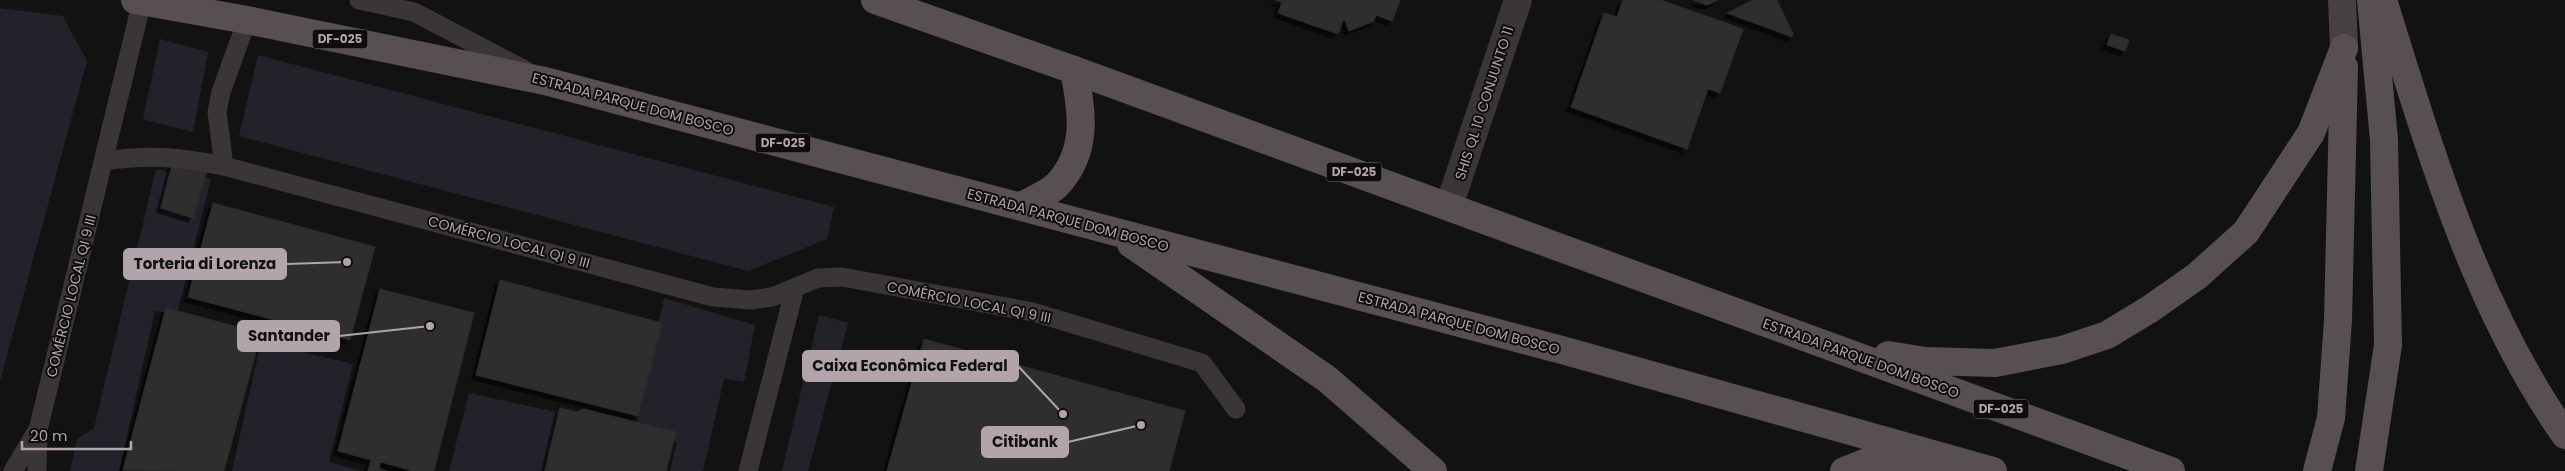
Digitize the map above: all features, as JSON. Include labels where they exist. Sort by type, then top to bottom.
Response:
[{"type":"main road","name":"ESTRADA PARQUE DOM BOSCO","points":[[138,0],[545,80],[1562,350],[1993,471]]},
{"type":"main road","name":"ESTRADA PARQUE DOM BOSCO","points":[[875,0],[1449,206],[2171,471]]},
{"type":"main road","points":[[2317,471],[2331,418],[2338,320],[2344,48],[2342,0]]},
{"type":"main road","points":[[2369,471],[2388,345],[2384,140],[2371,0]]},
{"type":"main road","points":[[2383,0],[2440,181],[2485,294],[2541,400],[2565,435]]},
{"type":"main road","points":[[1831,347],[1925,361],[1995,363],[2062,350],[2107,335],[2143,314],[2197,276],[2246,232],[2311,133],[2344,48]]},
{"type":"main road","points":[[1021,206],[1056,186],[1072,164],[1081,138],[1082,112],[1074,70]]},
{"type":"main road","points":[[1113,232],[1327,379],[1432,471]]},
{"type":"main road","points":[[1844,471],[1867,462],[1947,471]]},
{"type":"street","name":"SHIS QL 10 CONJUNTO 11","points":[[1449,206],[1518,0]]},
{"type":"lane","name":"COMÉRCIO LOCAL QI 9 III","points":[[38,430],[104,161],[138,0]]},
{"type":"lane","points":[[359,0],[414,12],[545,80]]},
{"type":"lane","points":[[224,166],[217,112],[221,92],[247,20]]},
{"type":"lane","name":"COMÉRCIO LOCAL QI 9 III","points":[[104,161],[140,156],[177,157],[224,166],[713,297],[750,300],[772,297],[818,278],[842,277],[1033,312],[1202,363],[1236,409]]},
{"type":"lane","points":[[748,471],[795,288]]},
{"type":"lane","points":[[13,471],[38,430]]},
{"type":"lane","points":[[37,471],[38,430]]},
{"type":"shaded area","points":[[0,8],[63,16],[87,61],[0,381]]},
{"type":"shaded area","points":[[160,39],[208,52],[193,132],[143,119]]},
{"type":"shaded area","points":[[258,55],[834,207],[827,239],[748,271],[239,136]]},
{"type":"shaded area","points":[[156,169],[211,179],[177,314],[155,311],[119,471],[70,471],[77,439],[94,428]]},
{"type":"shaded area","points":[[664,298],[755,325],[744,382],[724,379],[703,471],[670,471],[677,442],[635,433]]},
{"type":"shaded area","points":[[819,315],[848,323],[808,471],[782,471]]},
{"type":"shaded area","points":[[261,342],[353,364],[329,462],[361,471],[232,471]]},
{"type":"shaded area","points":[[469,393],[561,413],[545,471],[449,471]]},
{"type":"building","points":[[1275,0],[1400,0],[1392,21],[1376,15],[1374,21],[1349,31],[1345,20],[1343,20],[1338,34],[1278,13],[1282,2]]},
{"type":"building","points":[[1623,0],[1661,0],[1743,29],[1720,93],[1708,89],[1687,149],[1571,107],[1604,13],[1617,17]]},
{"type":"building","points":[[1693,0],[1718,0],[1707,5]]},
{"type":"building","points":[[1753,0],[1777,0],[1793,34],[1792,37],[1727,13]]},
{"type":"building","points":[[2111,34],[2129,40],[2125,51],[2107,45]]},
{"type":"building","points":[[172,165],[207,171],[193,218],[161,208]]},
{"type":"building","points":[[213,203],[375,247],[350,340],[188,297]]},
{"type":"building","points":[[500,280],[662,323],[638,416],[476,375]]},
{"type":"building","points":[[380,289],[474,313],[434,471],[413,471],[381,462],[379,468],[386,471],[368,471],[371,460],[338,451]]},
{"type":"building","points":[[166,308],[261,333],[224,471],[123,470]]},
{"type":"building","points":[[924,339],[1185,411],[1169,471],[887,471]]},
{"type":"building","points":[[560,408],[577,412],[583,409],[676,432],[666,471],[545,471]]},
{"type":"place","name":"Torteria di Lorenza","points":[[347,262]]},
{"type":"place","name":"Santander","points":[[430,326]]},
{"type":"place","name":"Caixa Econômica Federal","points":[[1063,414]]},
{"type":"place","name":"Citibank","points":[[1141,425]]}]
